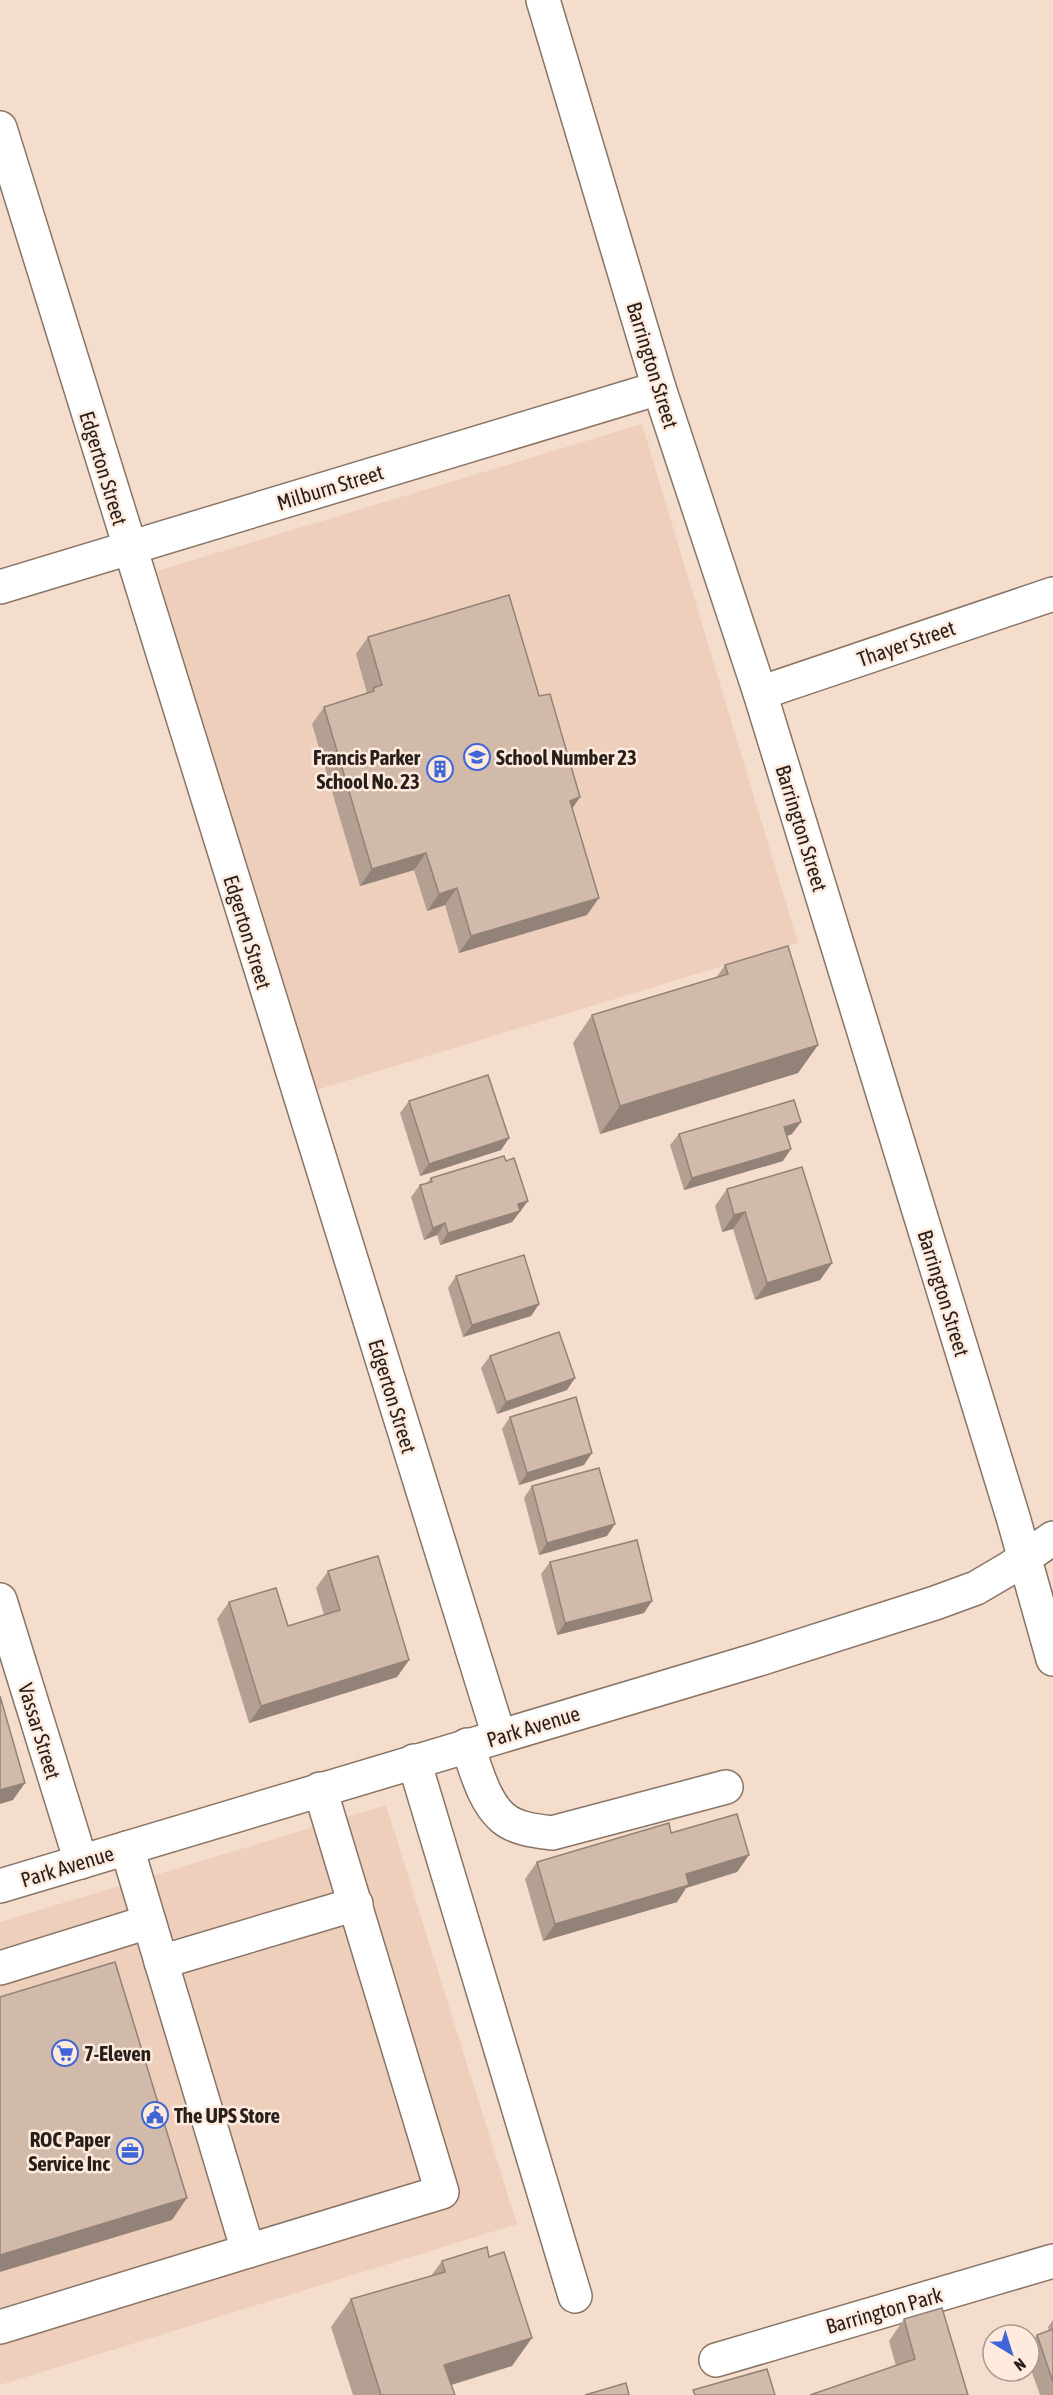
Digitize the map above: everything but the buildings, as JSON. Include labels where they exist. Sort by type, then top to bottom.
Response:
[{"type":"street","name":"Barrington Street","points":[[543,0],[659,388],[760,693],[1025,1558],[1053,1659]]},
{"type":"street","name":"Edgerton Street","points":[[0,128],[498,1736]]},
{"type":"street","name":"Milburn Street","points":[[0,587],[659,388]]},
{"type":"street","name":"Thayer Street","points":[[760,693],[1053,594]]},
{"type":"street","name":"Park Avenue","points":[[0,1886],[935,1604],[976,1588],[1053,1538]]},
{"type":"street","name":"Vassar Street","points":[[0,1600],[81,1862]]},
{"type":"street","points":[[467,1745],[489,1798],[502,1817],[530,1830],[552,1833],[726,1787]]},
{"type":"street","points":[[414,1761],[575,2296]]},
{"type":"street","points":[[0,2327],[442,2192],[320,1789]]},
{"type":"street","points":[[127,1848],[248,2251]]},
{"type":"street","points":[[160,1962],[356,1904]]},
{"type":"street","points":[[0,1968],[148,1922]]},
{"type":"street","name":"Barrington Park","points":[[716,2360],[1053,2261]]},
{"type":"shaded area","name":"School Number 23","points":[[642,424],[798,943],[313,1091],[157,571]]},
{"type":"shaded area","points":[[386,1805],[517,2224],[0,2385],[0,1922]]},
{"type":"place","name":"School Number 23","points":[[477,757]]},
{"type":"place","name":"Francis Parker School No. 23","points":[[440,769]]},
{"type":"place","name":"7-Eleven","points":[[65,2053]]},
{"type":"place","name":"The UPS Store","points":[[155,2115]]},
{"type":"place","name":"ROC Paper Service Inc","points":[[130,2151]]}]
